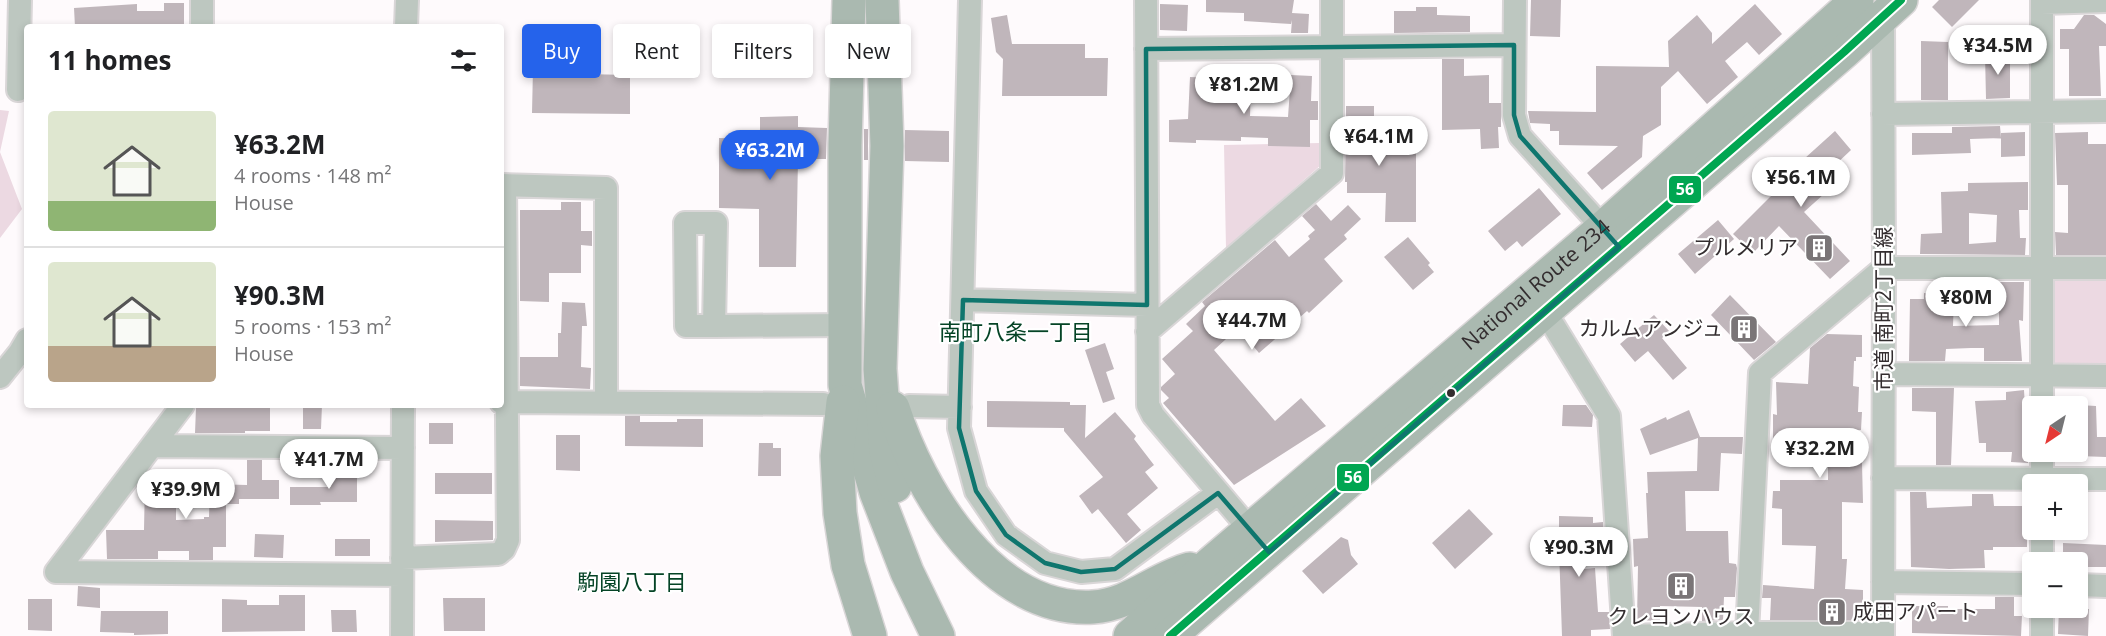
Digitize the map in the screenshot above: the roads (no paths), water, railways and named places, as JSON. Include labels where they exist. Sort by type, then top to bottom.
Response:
[{"type":"highway","points":[[849,0],[845,145],[845,325],[834,395],[840,513],[849,565],[870,636]]},
{"type":"highway","points":[[882,0],[887,146],[880,369],[886,452],[907,529],[930,582],[959,636]]},
{"type":"highway","points":[[1149,633],[1260,541],[1880,6]]},
{"type":"highway","points":[[880,369],[897,420],[937,504],[959,535],[985,561],[1009,582],[1035,597],[1063,606],[1094,607],[1124,601],[1175,573],[1211,563],[1260,541]]},
{"type":"highway","points":[[834,395],[876,492],[907,572],[938,636]]},
{"type":"highway","points":[[1149,633],[1211,563]]},
{"type":"street","points":[[18,90],[23,43],[20,0]]},
{"type":"street","points":[[202,0],[202,24]]},
{"type":"street","points":[[406,24],[407,0]]},
{"type":"street","points":[[970,0],[959,428],[976,491],[1006,535],[1045,563],[1081,572],[1114,569],[1218,493]]},
{"type":"street","points":[[1146,0],[1148,405],[1153,415],[1260,541]]},
{"type":"street","points":[[1147,332],[1332,173],[1332,0]]},
{"type":"street","points":[[1515,0],[1514,115],[1520,136],[1612,237]]},
{"type":"street","points":[[2042,396],[2042,1],[2106,1]]},
{"type":"street","name":"市道 南町2丁目線","points":[[1880,6],[1884,268],[1882,635]]},
{"type":"street","points":[[1146,48],[1514,45]]},
{"type":"street","points":[[1883,114],[2106,111]]},
{"type":"street","points":[[504,185],[606,188],[606,402]]},
{"type":"street","points":[[1748,633],[1760,373],[1884,268],[2106,268]]},
{"type":"street","points":[[963,300],[1147,305]]},
{"type":"street","points":[[1538,300],[1609,416],[1624,636],[1748,633],[1882,635]]},
{"type":"street","points":[[714,326],[845,325]]},
{"type":"street","points":[[0,377],[24,345]]},
{"type":"street","points":[[1884,374],[2106,376]]},
{"type":"street","points":[[181,408],[56,572],[402,567],[498,554],[504,549],[508,540],[504,402],[606,402],[834,395]]},
{"type":"street","points":[[909,406],[960,406]]},
{"type":"street","points":[[402,636],[403,408]]},
{"type":"street","points":[[152,446],[403,448]]},
{"type":"street","points":[[1883,478],[2022,481]]},
{"type":"street","points":[[2088,480],[2106,479]]},
{"type":"street","points":[[1883,582],[2022,584]]},
{"type":"street","points":[[2088,585],[2106,586]]},
{"type":"street","points":[[2042,618],[2042,636]]},
{"type":"place","name":"プルメリア","points":[[1819,248]]},
{"type":"place","name":"カルムアンジュ","points":[[1744,329]]},
{"type":"place","name":"クレヨンハウス","points":[[1681,586]]},
{"type":"place","name":"成田アパート","points":[[1832,612]]},
{"type":"district","name":"南町八条一丁目","points":[[1016,332]]},
{"type":"district","name":"駒園八丁目","points":[[632,582]]}]
